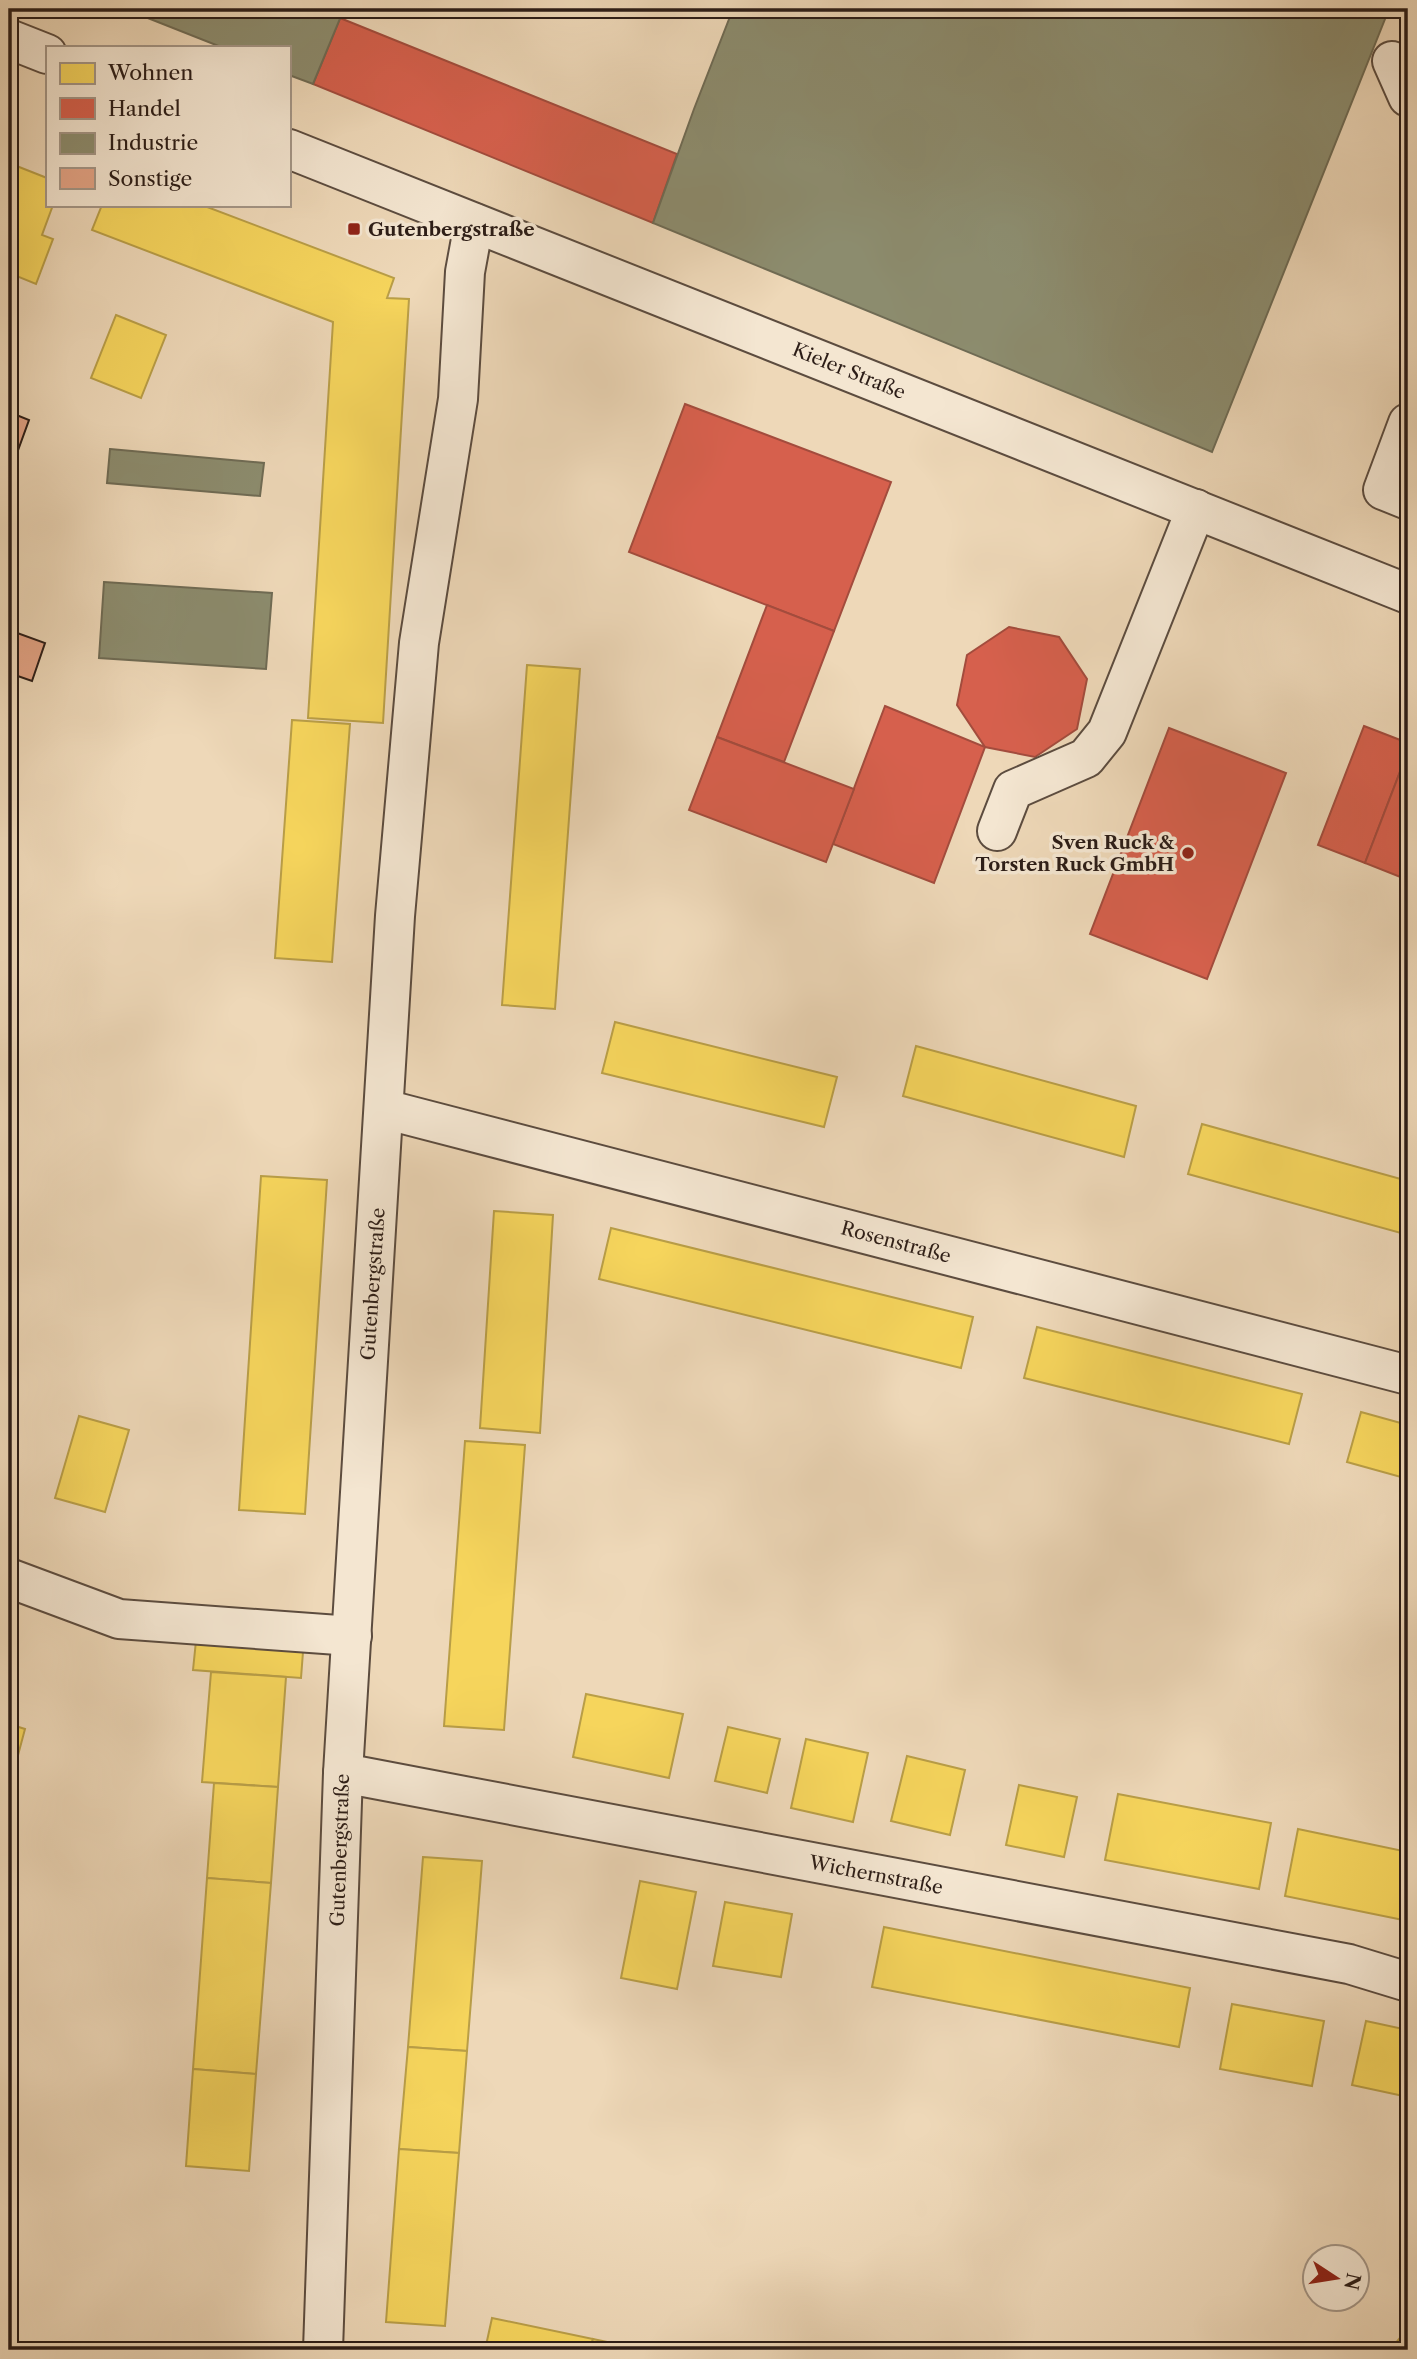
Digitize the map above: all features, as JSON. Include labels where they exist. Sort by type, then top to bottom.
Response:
[{"type":"street","points":[[9,39],[46,54]]},
{"type":"street","points":[[1392,61],[1408,97]]},
{"type":"street","name":"Kieler Straße","points":[[290,149],[1408,594]]},
{"type":"street","name":"Gutenbergstraße","points":[[323,2350],[343,1773],[395,916],[419,643],[458,399],[465,272],[474,223]]},
{"type":"street","points":[[1408,423],[1383,490],[1408,500]]},
{"type":"street","points":[[997,831],[1013,790],[1086,758],[1108,732],[1196,509]]},
{"type":"street","name":"Rosenstraße","points":[[384,1109],[1408,1374]]},
{"type":"street","points":[[9,1578],[119,1619],[352,1636]]},
{"type":"street","name":"Wichernstraße","points":[[343,1773],[1349,1964],[1408,1982]]},
{"type":"building: Wohnen","points":[[9,163],[46,178],[46,206],[53,206],[42,235],[53,239],[36,284],[9,273],[12,257],[9,256]]},
{"type":"building: Wohnen","points":[[102,206],[205,206],[394,278],[387,298],[409,299],[383,723],[308,718],[333,322],[92,230]]},
{"type":"building: Wohnen","points":[[116,315],[166,335],[141,398],[91,378]]},
{"type":"building: Wohnen","points":[[527,665],[580,669],[555,1009],[502,1005]]},
{"type":"building: Wohnen","points":[[292,720],[350,724],[332,962],[275,958]]},
{"type":"building: Wohnen","points":[[615,1022],[837,1077],[824,1127],[602,1073]]},
{"type":"building: Wohnen","points":[[916,1046],[1136,1106],[1124,1157],[903,1096]]},
{"type":"building: Wohnen","points":[[1202,1124],[1408,1181],[1408,1235],[1188,1174]]},
{"type":"building: Wohnen","points":[[261,1176],[327,1180],[305,1514],[239,1510]]},
{"type":"building: Wohnen","points":[[494,1211],[553,1215],[540,1433],[480,1428]]},
{"type":"building: Wohnen","points":[[611,1228],[973,1317],[961,1368],[599,1279]]},
{"type":"building: Wohnen","points":[[1037,1327],[1302,1394],[1289,1444],[1024,1378]]},
{"type":"building: Wohnen","points":[[1361,1412],[1408,1425],[1408,1479],[1347,1462]]},
{"type":"building: Wohnen","points":[[79,1416],[129,1430],[105,1512],[55,1498]]},
{"type":"building: Wohnen","points":[[465,1441],[525,1445],[504,1730],[444,1726]]},
{"type":"building: Wohnen","points":[[197,1631],[304,1639],[301,1678],[193,1670]]},
{"type":"building: Wohnen","points":[[211,1672],[286,1677],[278,1787],[202,1782]]},
{"type":"building: Wohnen","points":[[586,1694],[683,1714],[669,1778],[573,1757]]},
{"type":"building: Wohnen","points":[[9,1724],[25,1729],[9,1789]]},
{"type":"building: Wohnen","points":[[728,1727],[780,1739],[767,1793],[715,1781]]},
{"type":"building: Wohnen","points":[[806,1739],[868,1753],[853,1822],[791,1808]]},
{"type":"building: Wohnen","points":[[907,1756],[965,1770],[950,1835],[891,1821]]},
{"type":"building: Wohnen","points":[[214,1783],[278,1787],[271,1883],[207,1878]]},
{"type":"building: Wohnen","points":[[1019,1785],[1077,1797],[1064,1857],[1006,1845]]},
{"type":"building: Wohnen","points":[[1118,1794],[1271,1823],[1259,1889],[1105,1860]]},
{"type":"building: Wohnen","points":[[1298,1829],[1408,1852],[1408,1921],[1285,1896]]},
{"type":"building: Wohnen","points":[[423,1857],[482,1861],[467,2051],[408,2047]]},
{"type":"building: Wohnen","points":[[207,1878],[271,1883],[256,2074],[193,2069]]},
{"type":"building: Wohnen","points":[[640,1881],[696,1892],[677,1989],[621,1978]]},
{"type":"building: Wohnen","points":[[725,1902],[792,1914],[781,1977],[713,1966]]},
{"type":"building: Wohnen","points":[[884,1927],[1190,1988],[1179,2047],[872,1987]]},
{"type":"building: Wohnen","points":[[1232,2004],[1324,2021],[1312,2086],[1220,2069]]},
{"type":"building: Wohnen","points":[[1366,2021],[1408,2030],[1408,2097],[1352,2085]]},
{"type":"building: Wohnen","points":[[408,2047],[467,2051],[459,2153],[399,2149]]},
{"type":"building: Wohnen","points":[[193,2069],[256,2074],[249,2171],[186,2166]]},
{"type":"building: Wohnen","points":[[399,2149],[459,2153],[445,2326],[386,2322]]},
{"type":"building: Wohnen","points":[[492,2318],[593,2339],[590,2350],[485,2350]]},
{"type":"building: Wohnen","points":[[1408,2328],[1408,2350],[1390,2350]]},
{"type":"building: Wohnen","points":[[593,2339],[645,2350],[590,2350]]},
{"type":"building: Handel","points":[[340,18],[677,154],[653,223],[313,84]]},
{"type":"building: Handel","points":[[685,404],[891,482],[834,631],[629,552]]},
{"type":"building: Handel","points":[[767,605],[834,631],[784,762],[717,737]]},
{"type":"building: Handel","points":[[1009,627],[1059,637],[1087,679],[1077,729],[1035,757],[985,747],[957,705],[967,655]]},
{"type":"building: Handel","points":[[885,706],[985,747],[934,883],[833,844]]},
{"type":"building: Handel","points":[[1364,726],[1408,743],[1408,751],[1365,863],[1318,845]]},
{"type":"building: Handel","name":"Sven Ruck & Torsten Ruck GmbH","points":[[1169,728],[1286,773],[1207,979],[1090,934]]},
{"type":"building: Handel","points":[[717,737],[854,789],[826,862],[689,810]]},
{"type":"building: Handel","points":[[1408,751],[1408,880],[1365,863]]},
{"type":"building: Industrie","points":[[125,9],[344,9],[313,84],[290,75],[290,46],[218,46]]},
{"type":"building: Industrie","points":[[733,9],[1389,9],[1212,452],[653,223]]},
{"type":"building: Industrie","points":[[110,449],[264,463],[260,496],[107,483]]},
{"type":"building: Industrie","points":[[104,582],[272,593],[266,669],[99,658]]},
{"type":"building: Sonstige","points":[[9,412],[29,420],[13,464],[9,463]]},
{"type":"building: Sonstige","points":[[9,630],[45,643],[32,681],[9,673]]},
{"type":"place","name":"Gutenbergstraße","points":[[354,229]]},
{"type":"place","name":"Sven Ruck & Torsten Ruck GmbH","points":[[1188,853]]}]
